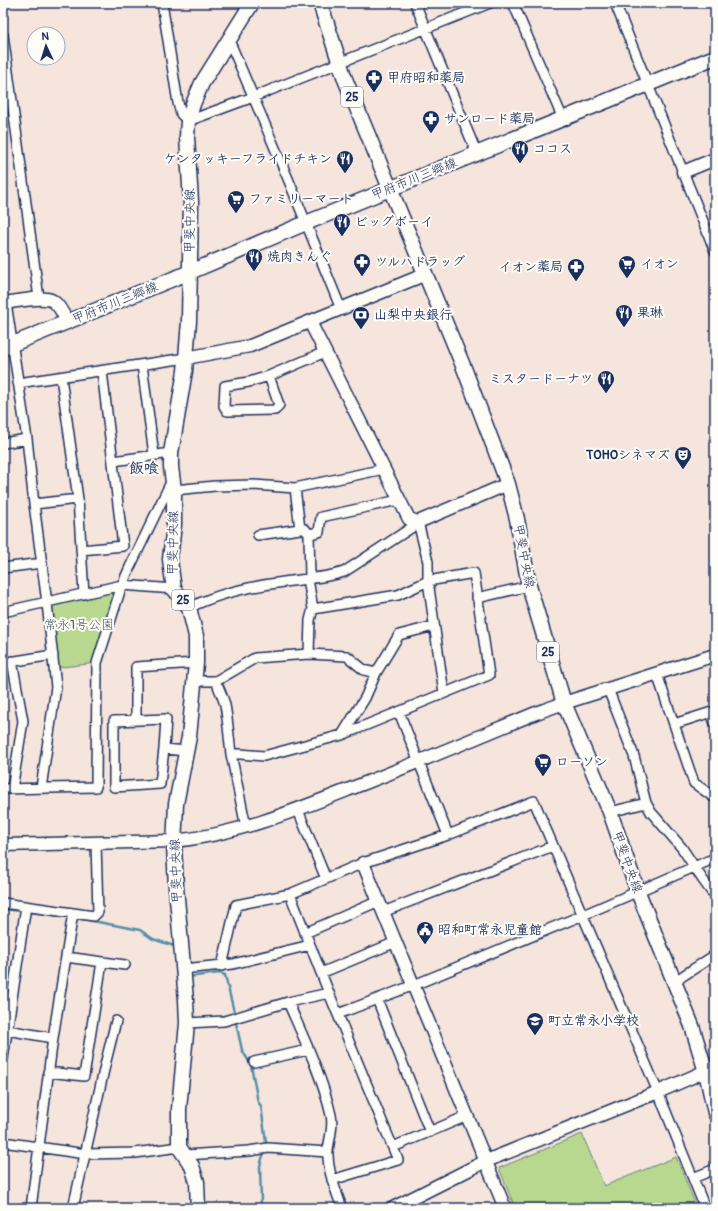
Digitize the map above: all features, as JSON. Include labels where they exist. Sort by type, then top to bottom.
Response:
[{"type":"main road","name":"甲斐中央線","points":[[198,1208],[197,1182],[192,1166],[182,1151],[179,1109],[187,1023],[176,887],[175,841],[176,804],[189,737],[196,663],[196,636],[189,608],[174,589],[170,559],[174,525],[171,453],[186,371],[189,321],[191,202],[187,137],[188,121],[192,104],[202,83],[252,3]]},
{"type":"main road","name":"甲斐中央線","points":[[320,3],[339,63],[469,381],[508,484],[517,519],[529,586],[564,703],[610,812],[638,892],[710,1069],[715,1113]]},
{"type":"main road","name":"甲府市川三郷線","points":[[8,346],[390,188],[715,57]]},
{"type":"street","points":[[162,3],[178,102],[181,114],[188,121],[253,97],[490,3]]},
{"type":"street","points":[[414,3],[477,154]]},
{"type":"street","points":[[513,3],[563,119]]},
{"type":"street","points":[[615,3],[715,251]]},
{"type":"street","points":[[3,35],[39,298]]},
{"type":"street","points":[[229,40],[341,309]]},
{"type":"street","points":[[683,172],[715,159]]},
{"type":"street","points":[[18,383],[186,358],[250,346],[426,274]]},
{"type":"street","points":[[41,788],[56,687],[27,439],[18,383],[8,346],[5,303],[39,298],[53,301],[61,310],[67,322]]},
{"type":"street","points":[[310,322],[409,519],[418,522]]},
{"type":"street","points":[[269,376],[279,404],[275,410],[227,411],[224,406],[225,386],[249,382],[269,376],[326,352]]},
{"type":"street","points":[[142,365],[154,455]]},
{"type":"street","points":[[81,550],[123,546],[102,371]]},
{"type":"street","points":[[61,377],[78,499],[84,594]]},
{"type":"street","points":[[3,443],[27,439]]},
{"type":"street","points":[[113,461],[171,453]]},
{"type":"street","points":[[53,655],[8,662],[22,721],[8,789],[96,787],[97,663],[122,585],[173,484],[215,486],[254,485],[295,488],[384,469]]},
{"type":"street","points":[[189,608],[203,601],[252,588],[335,575],[344,572],[418,522],[508,484]]},
{"type":"street","points":[[295,488],[300,529]]},
{"type":"street","points":[[34,504],[78,499]]},
{"type":"street","points":[[309,534],[319,532],[321,517],[399,500]]},
{"type":"street","points":[[418,522],[428,562],[428,581],[444,693]]},
{"type":"street","points":[[258,535],[300,529],[306,529],[309,534],[309,578],[313,609],[310,620],[309,654]]},
{"type":"street","points":[[3,568],[42,563]]},
{"type":"street","points":[[231,754],[264,756],[342,735],[489,675],[474,573],[428,581],[398,595],[313,609]]},
{"type":"street","points":[[3,612],[122,585],[174,589]]},
{"type":"street","points":[[478,598],[529,586]]},
{"type":"street","points":[[342,735],[365,698],[376,673],[399,635],[434,626]]},
{"type":"street","points":[[194,680],[216,681],[255,658],[309,654],[347,656],[364,670],[376,673]]},
{"type":"street","points":[[3,845],[175,841],[194,839],[246,827],[298,810],[536,713],[715,655]]},
{"type":"street","points":[[136,720],[136,667],[196,663]]},
{"type":"street","points":[[657,674],[694,783],[715,798]]},
{"type":"street","points":[[216,681],[224,703],[229,728],[231,754],[246,827]]},
{"type":"street","points":[[608,689],[634,756],[646,803],[651,812],[682,848],[703,880],[715,894]]},
{"type":"street","points":[[399,712],[448,835]]},
{"type":"street","points":[[674,724],[713,712],[715,723]]},
{"type":"street","points":[[166,719],[164,749],[160,784],[114,787],[114,721],[166,719]]},
{"type":"street","points":[[164,749],[186,751]]},
{"type":"street","points":[[222,966],[236,905],[290,894],[363,863],[448,835],[534,801],[658,1092],[705,1208]]},
{"type":"street","points":[[610,812],[646,803]]},
{"type":"street","points":[[298,810],[326,879]]},
{"type":"street","points":[[3,904],[94,916],[98,912],[96,843]]},
{"type":"street","points":[[305,933],[553,846]]},
{"type":"street","points":[[338,1014],[414,985],[638,892],[715,858]]},
{"type":"street","points":[[363,863],[505,1208]]},
{"type":"street","points":[[290,894],[398,1160],[332,1180]]},
{"type":"street","points":[[3,1058],[7,1030],[7,1010],[26,906]]},
{"type":"street","points":[[31,1208],[52,1038],[73,913]]},
{"type":"street","points":[[321,973],[396,942]]},
{"type":"street","points":[[183,968],[222,966],[310,945]]},
{"type":"street","points":[[675,981],[715,955]]},
{"type":"street","points":[[66,957],[125,965]]},
{"type":"street","points":[[48,1072],[84,1076],[102,962]]},
{"type":"street","points":[[187,1023],[224,1021],[288,1002],[329,993]]},
{"type":"street","points":[[377,999],[430,1132]]},
{"type":"street","points":[[288,1002],[321,1082],[332,1116],[332,1133],[328,1152],[332,1180],[342,1208]]},
{"type":"street","points":[[73,1208],[116,1021]]},
{"type":"street","points":[[7,1030],[52,1038]]},
{"type":"street","points":[[254,1062],[308,1050]]},
{"type":"street","points":[[401,1206],[486,1161],[658,1092],[710,1069]]},
{"type":"street","points":[[393,1147],[467,1116]]},
{"type":"street","points":[[3,1142],[86,1154],[182,1151],[249,1151],[268,1148],[328,1152]]},
{"type":"street","points":[[693,1178],[715,1168]]},
{"type":"green space","name":"常永1号公園","points":[[122,585],[97,663],[54,668],[47,603]]},
{"type":"green space","points":[[582,1134],[604,1186],[676,1157],[697,1208],[515,1208],[499,1168]]},
{"type":"waterway","points":[[3,909],[22,911]]},
{"type":"waterway","points":[[30,912],[68,917]]},
{"type":"waterway","points":[[77,918],[140,930],[153,939],[174,946]]},
{"type":"waterway","points":[[188,977],[219,973],[225,975],[234,1012]]},
{"type":"waterway","points":[[236,1023],[242,1050],[251,1065],[258,1102],[261,1106],[266,1142]]},
{"type":"waterway","points":[[259,1208],[261,1202],[260,1166],[264,1152]]},
{"type":"place","name":"甲府昭和薬局","points":[[374,93]]},
{"type":"place","name":"サンロード薬局","points":[[431,134]]},
{"type":"place","name":"ココス","points":[[520,164]]},
{"type":"place","name":"ケンタッキーフライドチキン","points":[[345,174]]},
{"type":"place","name":"ファミリーマート","points":[[236,214]]},
{"type":"place","name":"ビッグボーイ","points":[[342,237]]},
{"type":"place","name":"焼肉きんぐ","points":[[254,272]]},
{"type":"place","name":"ツルハドラッグ","points":[[362,277]]},
{"type":"place","name":"イオン","points":[[627,279]]},
{"type":"place","name":"イオン薬局","points":[[576,282]]},
{"type":"place","name":"果琳","points":[[624,328]]},
{"type":"place","name":"山梨中央銀行","points":[[361,330]]},
{"type":"place","name":"ミスタードーナツ","points":[[606,394]]},
{"type":"place","name":"TOHOシネマズ","points":[[683,470]]},
{"type":"place","name":"ローソン","points":[[543,777]]},
{"type":"place","name":"昭和町常永児童館","points":[[425,945]]},
{"type":"place","name":"町立常永小学校","points":[[535,1036]]},
{"type":"district","name":"飯喰","points":[[144,468]]}]
